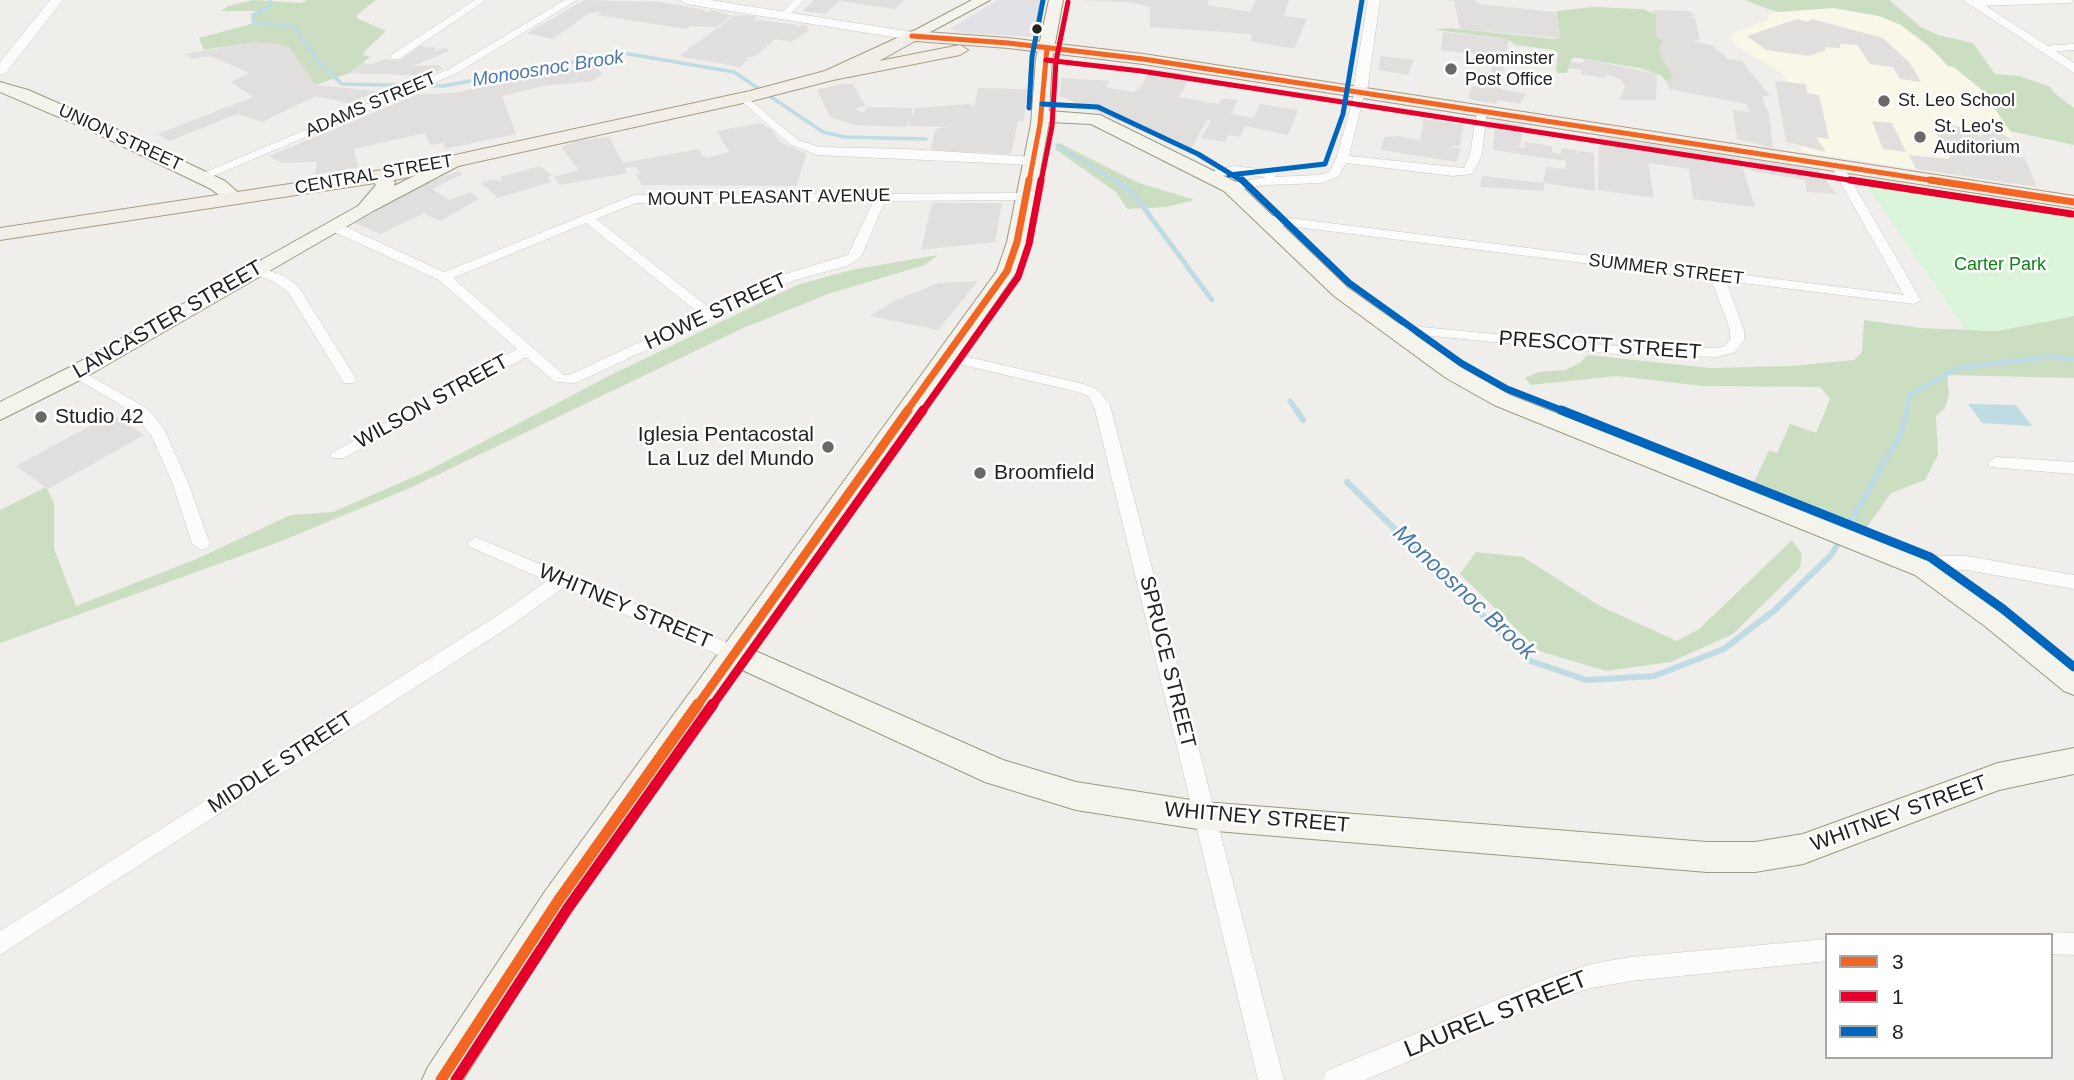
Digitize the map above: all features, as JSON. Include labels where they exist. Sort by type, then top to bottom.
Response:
[{"type":"main road","points":[[831,75],[885,52],[983,0]]},
{"type":"main road","points":[[441,1080],[558,901],[1007,271],[1017,242],[1033,161],[1047,48],[1056,0]]},
{"type":"main road","points":[[912,36],[1143,59],[2074,202]]},
{"type":"main road","points":[[912,36],[937,44],[977,49]]},
{"type":"main road","points":[[831,75],[913,58],[977,49],[1047,48]]},
{"type":"main road","name":"CENTRAL STREET","points":[[0,234],[369,178],[748,97],[831,75]]},
{"type":"main road","name":"UNION STREET","points":[[0,87],[22,93],[200,177],[235,198]]},
{"type":"main road","points":[[1041,111],[1094,119],[1231,187],[1341,292],[1454,373],[1502,400],[1924,568],[1967,596],[2074,682]]},
{"type":"main road","points":[[365,210],[456,160]]},
{"type":"main road","name":"LANCASTER STREET","points":[[0,412],[76,373],[256,270],[335,227],[365,210],[386,182],[369,178],[361,195],[338,219],[335,227]]},
{"type":"main road","name":"WHITNEY STREET","points":[[735,654],[996,772],[1076,796],[1204,816],[1707,857],[1755,857],[1803,849],[1998,777],[2074,761]]},
{"type":"street","points":[[0,71],[57,0]]},
{"type":"street","points":[[395,57],[481,0]]},
{"type":"street","name":"ADAMS STREET","points":[[200,177],[464,65],[572,0]]},
{"type":"street","points":[[686,0],[912,36]]},
{"type":"street","points":[[784,15],[799,0]]},
{"type":"street","points":[[1231,187],[1329,177],[1342,159],[1360,91],[1374,0]]},
{"type":"street","points":[[1971,1],[2070,0]]},
{"type":"street","points":[[1971,1],[2074,69]]},
{"type":"street","points":[[2042,49],[2074,47]]},
{"type":"street","points":[[748,97],[794,142],[808,149],[1033,161]]},
{"type":"street","points":[[1342,159],[1442,171],[1468,171],[1476,155],[1483,111]]},
{"type":"street","name":"SUMMER STREET","points":[[1265,219],[1914,300],[1837,166]]},
{"type":"street","points":[[1209,174],[1242,170],[1302,179]]},
{"type":"street","name":"HOWE STREET","points":[[335,227],[444,277],[560,379],[571,380],[790,277],[842,263],[854,257],[881,197]]},
{"type":"street","name":"MOUNT PLEASANT AVENUE","points":[[444,277],[634,199],[1026,197]]},
{"type":"street","points":[[587,218],[710,314]]},
{"type":"street","points":[[256,270],[279,279],[293,289],[349,380]]},
{"type":"street","name":"PRESCOTT STREET","points":[[1391,328],[1617,350],[1718,354],[1731,349],[1737,341],[1737,330],[1717,276]]},
{"type":"street","name":"WILSON STREET","points":[[338,454],[527,350]]},
{"type":"street","name":"SPRUCE STREET","points":[[947,357],[1079,387],[1093,393],[1102,405],[1270,1080]]},
{"type":"street","points":[[76,373],[127,402],[144,415],[158,433],[180,482],[201,544]]},
{"type":"street","points":[[1996,463],[2074,468]]},
{"type":"street","name":"WHITNEY STREET","points":[[476,543],[735,654]]},
{"type":"street","points":[[1924,568],[1930,563],[1967,564],[2074,582]]},
{"type":"street","name":"MIDDLE STREET","points":[[0,944],[505,620],[561,580]]},
{"type":"street","points":[[2053,943],[2074,944]]},
{"type":"street","name":"LAUREL STREET","points":[[1335,1080],[1591,976],[1631,969],[1826,950]]},
{"type":"shaded area","points":[[585,0],[660,2],[705,10],[704,13],[712,10],[732,16],[716,27],[691,26],[686,29],[597,15],[601,12],[597,12],[588,14],[553,39],[527,33]]},
{"type":"shaded area","points":[[814,0],[904,0],[895,9],[839,1],[825,14],[803,11]]},
{"type":"shaded area","points":[[997,0],[1042,0],[1037,37],[965,33],[950,29]]},
{"type":"shaded area","points":[[1077,0],[1209,0],[1208,5],[1250,12],[1256,0],[1289,0],[1284,16],[1307,19],[1294,49],[1251,41],[1251,34],[1150,27],[1150,7],[1128,2]]},
{"type":"shaded area","points":[[1446,0],[1474,0],[1478,4],[1555,12],[1560,38],[1460,29],[1454,1]]},
{"type":"shaded area","name":"St. Leo School","points":[[1833,8],[1879,16],[1900,25],[1982,90],[2010,131],[2016,150],[2012,152],[2016,157],[2025,158],[2037,187],[1802,152],[1801,147],[1786,142],[1775,81],[1789,82],[1780,72],[1737,46],[1731,38],[1732,34],[1767,20],[1770,17],[1768,15],[1777,12]]},
{"type":"shaded area","points":[[1652,10],[1689,11],[1696,16],[1687,17],[1695,19],[1700,40],[1692,40],[1713,46],[1728,59],[1742,61],[1770,95],[1762,97],[1769,114],[1773,148],[1737,139],[1733,110],[1750,112],[1746,104],[1669,89],[1666,81],[1674,77],[1661,58],[1659,47],[1663,41],[1656,36],[1656,14]]},
{"type":"shaded area","points":[[734,16],[758,17],[752,24],[759,20],[798,25],[793,30],[801,25],[809,26],[806,29],[810,30],[792,42],[776,39],[769,45],[760,44],[768,46],[754,57],[744,57],[749,58],[740,67],[679,56]]},
{"type":"shaded area","points":[[1797,19],[1808,22],[1812,19],[1883,38],[1910,63],[1921,82],[1900,79],[1893,67],[1870,64],[1857,45],[1825,47],[1826,50],[1808,56],[1766,50],[1747,36]]},
{"type":"shaded area","points":[[1443,32],[1509,39],[1500,89],[1526,94],[1520,104],[1498,100],[1496,104],[1468,99],[1472,86],[1487,88],[1494,57],[1441,50]]},
{"type":"shaded area","points":[[256,42],[280,44],[290,48],[315,85],[378,91],[349,103],[316,96],[262,122],[237,114],[170,141],[157,134],[253,97],[231,82],[249,73],[210,56],[193,59],[185,54]]},
{"type":"shaded area","points":[[420,46],[437,48],[433,52],[446,48],[449,51],[413,66],[439,65],[442,69],[426,76],[350,73],[362,63],[373,64],[384,59],[399,61]]},
{"type":"shaded area","points":[[1380,56],[1414,60],[1408,75],[1379,70]]},
{"type":"shaded area","points":[[1585,59],[1657,74],[1656,100],[1620,100],[1625,85],[1621,80],[1607,74],[1604,78],[1581,74],[1582,70],[1569,68],[1571,62],[1583,63]]},
{"type":"shaded area","points":[[595,65],[602,74],[593,81],[543,86],[502,96],[516,134],[444,149],[445,143],[430,145],[425,133],[353,149],[359,167],[315,175],[317,162],[282,163],[269,156],[418,94],[453,93]]},
{"type":"shaded area","points":[[1151,69],[1191,75],[1179,97],[1219,104],[1222,98],[1238,100],[1231,114],[1253,118],[1260,104],[1298,110],[1288,135],[1245,126],[1240,137],[1228,135],[1226,142],[1201,138],[1211,121],[1207,120],[1190,151],[1060,96],[1061,78],[1110,81],[1106,87],[1133,92],[1140,88]]},
{"type":"shaded area","points":[[1775,81],[1806,84],[1807,93],[1819,95],[1829,139],[1816,137],[1826,152],[1786,142]]},
{"type":"shaded area","points":[[853,84],[865,106],[854,109],[864,113],[867,107],[912,108],[912,116],[916,108],[970,104],[974,108],[978,88],[1027,89],[1024,121],[1018,121],[1011,154],[931,149],[936,129],[947,127],[910,126],[909,121],[907,127],[855,125],[830,117],[817,90]]},
{"type":"shaded area","points":[[1424,119],[1463,125],[1460,146],[1448,146],[1461,149],[1456,162],[1381,150],[1384,137],[1399,136],[1431,143],[1420,140]]},
{"type":"shaded area","points":[[1495,121],[1524,125],[1520,146],[1512,146],[1524,148],[1525,142],[1552,146],[1552,152],[1560,154],[1562,148],[1576,150],[1578,155],[1579,151],[1594,153],[1595,191],[1544,183],[1544,191],[1480,187],[1482,176],[1543,183],[1546,167],[1566,169],[1566,161],[1493,150]]},
{"type":"shaded area","points":[[1872,121],[1892,123],[1906,152],[1883,149]]},
{"type":"shaded area","points":[[760,123],[771,129],[780,142],[807,154],[796,186],[642,185],[635,174],[640,173],[636,167],[625,168],[627,173],[560,185],[554,177],[579,170],[561,147],[577,141],[609,137],[623,163],[698,149],[705,158],[729,152],[717,131]]},
{"type":"shaded area","points":[[1934,123],[1957,126],[1982,136],[1980,132],[1997,131],[2011,139],[2016,150],[2012,152],[2016,157],[2025,158],[2037,187],[1916,169],[1909,155],[1949,159],[1950,156],[1932,127],[1935,127]]},
{"type":"shaded area","points":[[1599,136],[1740,158],[1755,207],[1693,199],[1689,169],[1648,163],[1654,198],[1598,190]]},
{"type":"shaded area","points":[[1749,159],[1819,170],[1836,194],[1807,192],[1805,180],[1751,171]]},
{"type":"shaded area","points":[[539,166],[552,175],[548,177],[551,182],[498,198],[481,183],[493,179],[502,182],[500,177]]},
{"type":"shaded area","points":[[458,171],[463,174],[432,189],[449,200],[471,192],[479,199],[440,221],[424,213],[381,234],[355,223],[417,187]]},
{"type":"shaded area","points":[[932,203],[1002,203],[995,242],[921,250]]},
{"type":"shaded area","points":[[978,281],[938,330],[870,316],[894,301],[939,283]]},
{"type":"shaded area","points":[[112,414],[144,435],[48,489],[16,466]]},
{"type":"green space","points":[[253,0],[301,3],[307,0],[376,0],[357,15],[357,18],[386,31],[364,52],[363,55],[370,57],[350,73],[315,85],[290,48],[256,42],[204,50],[199,38],[255,23],[253,15],[258,11],[221,11],[228,6]]},
{"type":"green space","points":[[1744,0],[1889,0],[1921,27],[1938,35],[1973,43],[1995,74],[2019,76],[2051,87],[2053,92],[2074,108],[2074,145],[2010,131],[1982,90],[1954,67],[1948,66],[1929,46],[1901,25],[1879,16],[1833,8],[1777,12]]},
{"type":"green space","points":[[1593,7],[1642,9],[1656,14],[1656,36],[1663,41],[1674,78],[1666,81],[1661,75],[1639,68],[1578,58],[1572,58],[1567,73],[1558,73],[1558,53],[1554,50],[1515,45],[1508,39],[1435,30],[1448,28],[1556,39],[1560,37],[1556,11]]},
{"type":"green space","points":[[1059,143],[1139,183],[1195,200],[1166,207],[1127,209],[1116,192],[1055,149]]},
{"type":"green space","name":"Carter Park","points":[[1861,177],[2074,211],[2074,316],[1997,331],[1966,330]]},
{"type":"green space","points":[[938,255],[925,265],[831,293],[741,329],[410,488],[279,542],[0,643],[0,510],[46,487],[54,503],[54,549],[76,606],[194,560],[291,515],[333,512],[425,472],[613,374],[797,285],[851,270]]},
{"type":"green space","points":[[2074,316],[2074,378],[1947,375],[1949,394],[1945,408],[1936,416],[1938,455],[1925,480],[1891,493],[1867,527],[1753,484],[1769,450],[1777,453],[1790,424],[1816,433],[1830,399],[1820,387],[1703,386],[1616,376],[1531,385],[1525,378],[1539,372],[1565,370],[1580,363],[1587,355],[1710,368],[1792,366],[1854,360],[1862,352],[1864,320],[1921,328],[1997,331]]},
{"type":"green space","points":[[1792,540],[1802,554],[1800,568],[1733,634],[1671,662],[1606,671],[1539,651],[1460,574],[1476,552],[1523,557],[1600,606],[1677,641],[1699,629]]},
{"type":"water","points":[[1968,404],[2016,405],[2032,426],[1982,423]]},
{"type":"waterway","name":"Monoosnoc Brook","points":[[270,0],[271,6],[253,15],[253,22],[295,27],[317,60],[342,84],[443,86],[623,53],[734,72],[823,132],[845,137],[926,139]]},
{"type":"waterway","name":"Monoosnoc Brook","points":[[1057,145],[1117,182]]},
{"type":"waterway","name":"Monoosnoc Brook","points":[[1115,180],[1135,196],[1212,300]]},
{"type":"waterway","name":"Monoosnoc Brook","points":[[1906,412],[1910,395],[1958,368],[2047,357],[2074,359]]},
{"type":"waterway","name":"Monoosnoc Brook","points":[[1290,401],[1298,412]]},
{"type":"waterway","name":"Monoosnoc Brook","points":[[1296,410],[1303,420]]},
{"type":"waterway","name":"Monoosnoc Brook","points":[[1347,482],[1528,660],[1586,680],[1654,676],[1724,649],[1775,610],[1832,554],[1902,431],[1907,410]]},
{"type":"transit line","name":"8","points":[[1029,108],[1032,57],[1043,0]]},
{"type":"transit line","name":"8","points":[[1229,175],[1325,164],[1343,114],[1362,0]]},
{"type":"transit line","name":"1","points":[[456,1080],[568,908],[1018,277],[1029,244],[1052,126],[1056,61],[1068,2]]},
{"type":"transit line","name":"3","points":[[912,36],[1008,43],[1143,59],[2074,202]]},
{"type":"transit line","name":"3","points":[[441,1080],[558,901],[1007,271],[1017,242],[1040,124],[1047,48]]},
{"type":"transit line","name":"1","points":[[1046,60],[1141,71],[2072,214]]},
{"type":"transit line","name":"8","points":[[1042,104],[1098,107],[1198,154],[1239,177],[1349,283],[1461,363],[1507,389],[1930,557],[2003,609],[2074,667]]},
{"type":"place","name":"Leominster Post Office","points":[[1451,69]]},
{"type":"place","name":"St. Leo School","points":[[1884,101]]},
{"type":"place","name":"St. Leo's Auditorium","points":[[1920,137]]},
{"type":"place","name":"Studio 42","points":[[41,417]]},
{"type":"place","name":"Iglesia Pentacostal La Luz del Mundo","points":[[828,447]]},
{"type":"place","name":"Broomfield","points":[[980,473]]}]
